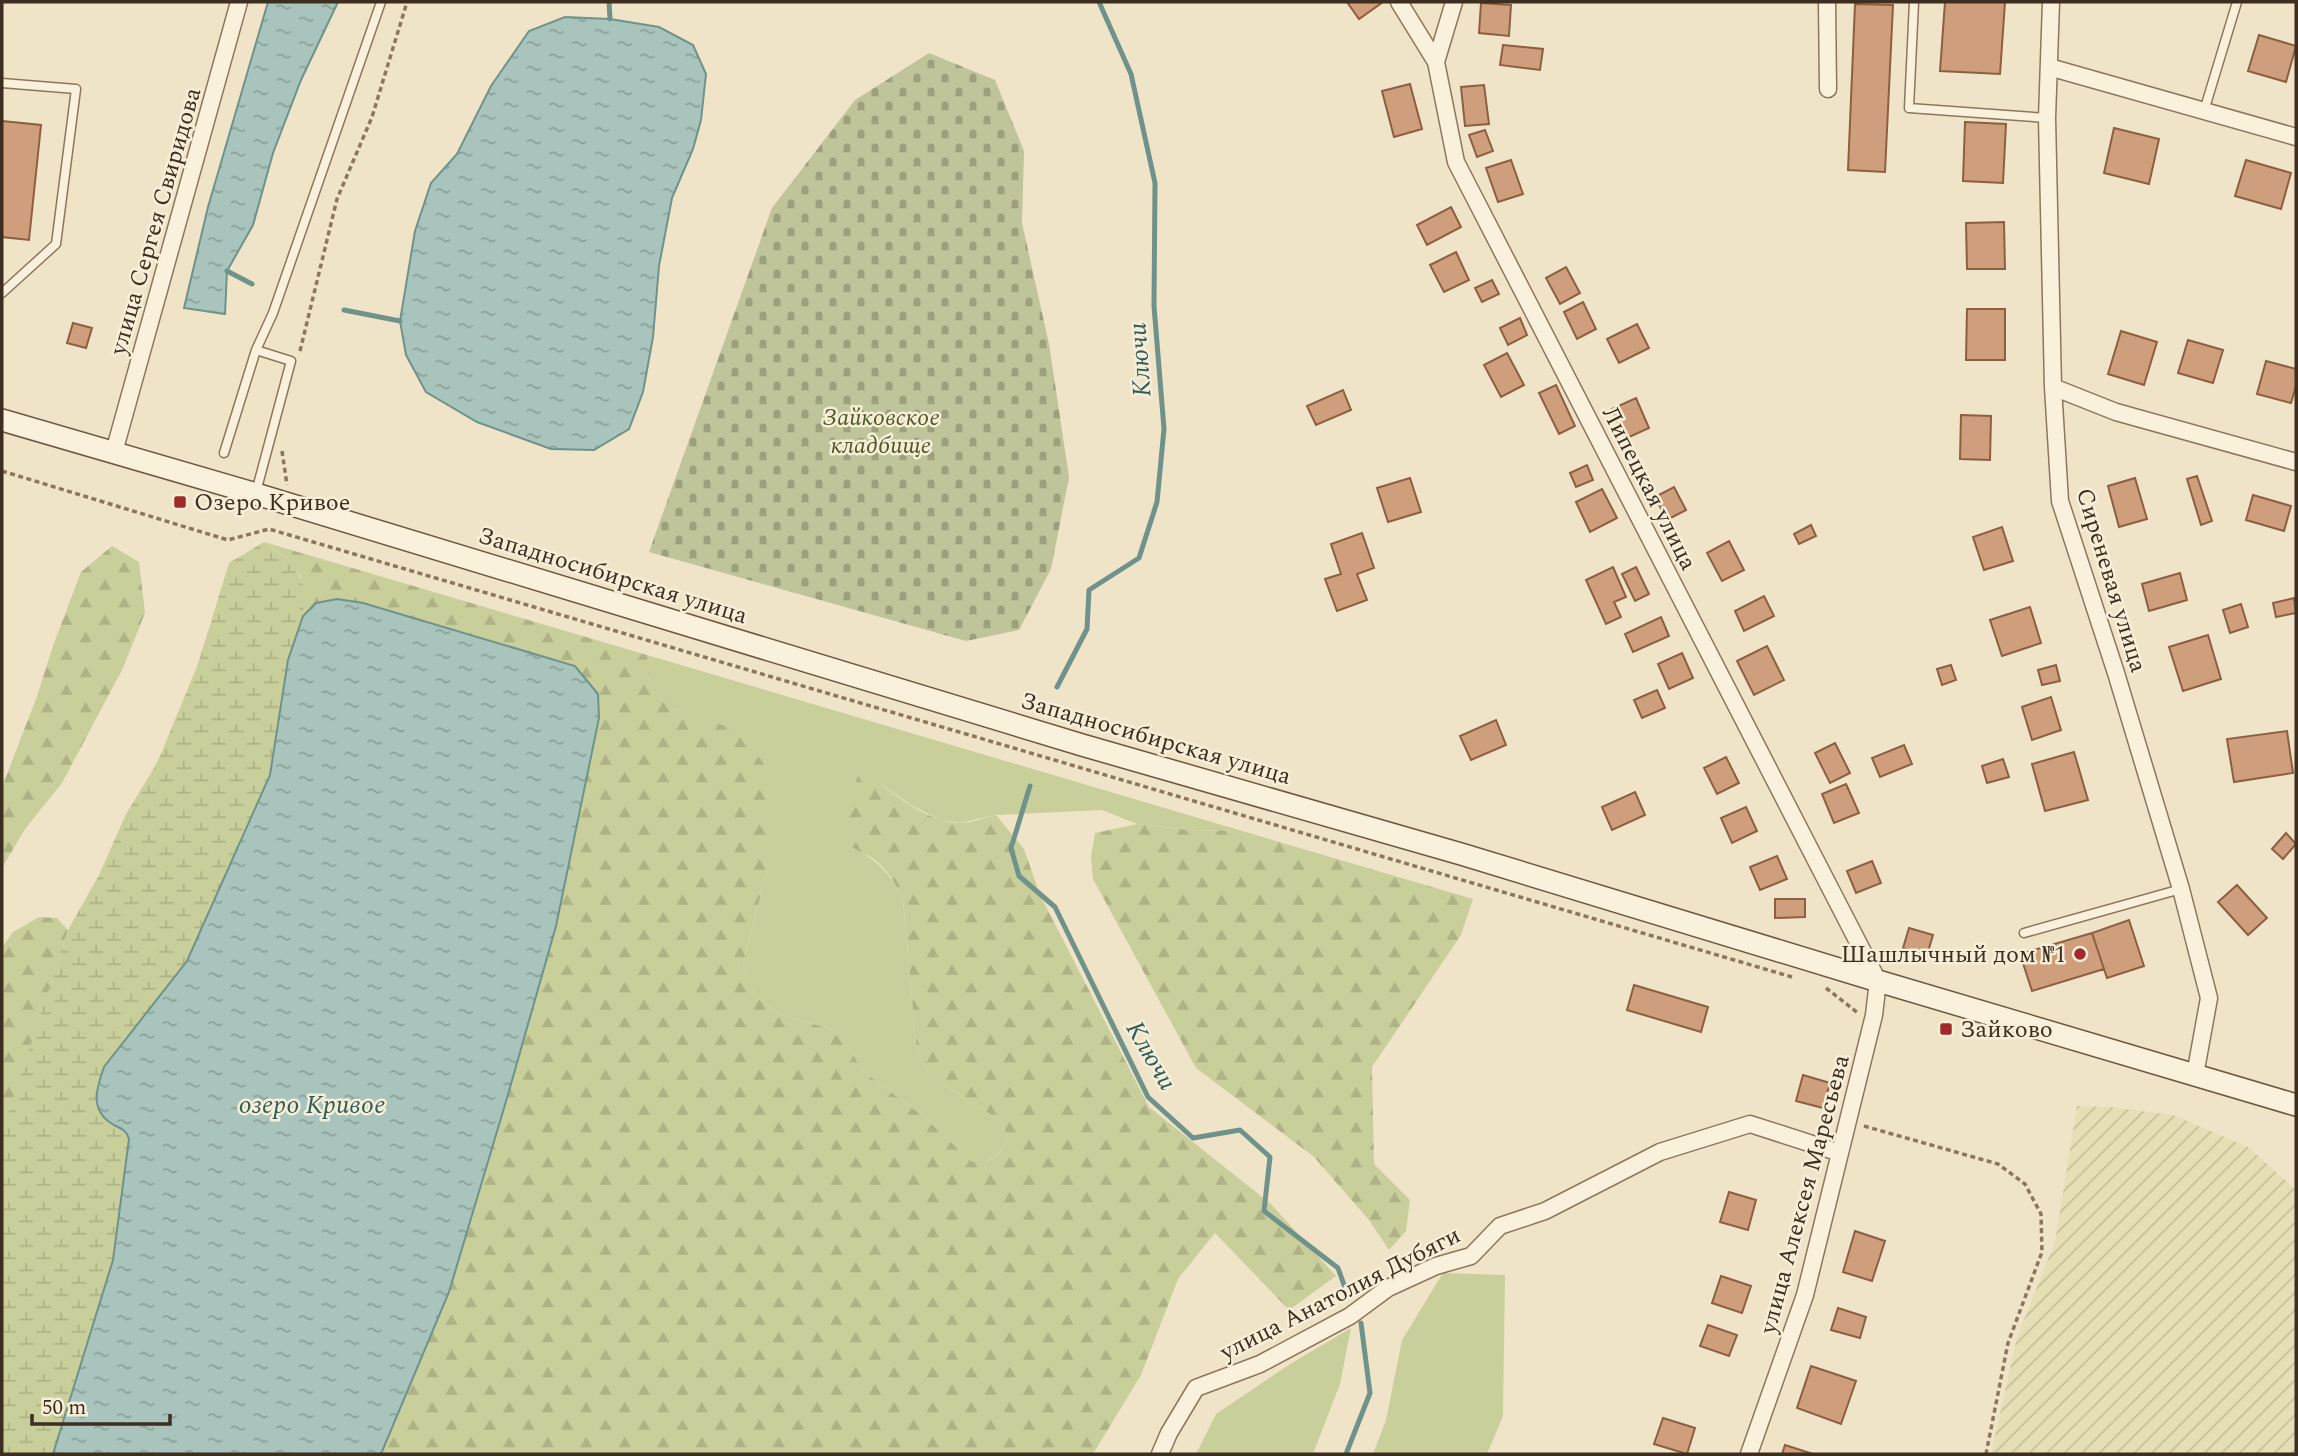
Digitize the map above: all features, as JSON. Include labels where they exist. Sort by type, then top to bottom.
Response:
[{"type":"main road","name":"Западносибирская улица","points":[[2,420],[256,494],[1082,745],[1448,850],[2296,1105]]},
{"type":"street","name":"улица Сергея Свиридова","points":[[114,452],[239,2]]},
{"type":"street","points":[[1399,2],[1436,62]]},
{"type":"street","name":"Липецкая улица","points":[[1454,2],[1436,62],[1456,162],[1878,981]]},
{"type":"street","points":[[1827,2],[1828,89]]},
{"type":"street","name":"Сиреневая улица","points":[[2051,2],[2047,118],[2053,387],[2060,501],[2116,673],[2181,889],[2209,998],[2195,1075]]},
{"type":"street","points":[[2049,67],[2296,137]]},
{"type":"street","points":[[2053,387],[2116,411],[2296,462]]},
{"type":"street","name":"улица Алексея Маресьева","points":[[1749,1454],[1805,1295],[1874,1015],[1878,981]]},
{"type":"street","name":"улица Анатолия Дубяги","points":[[1160,1454],[1196,1388],[1260,1364],[1350,1316],[1388,1288],[1436,1266],[1471,1256],[1500,1226],[1545,1211],[1660,1152],[1750,1124],[1840,1153]]},
{"type":"lane","points":[[225,453],[256,350],[273,313],[381,2]]},
{"type":"lane","points":[[1914,2],[1909,108],[2047,118]]},
{"type":"lane","points":[[2204,111],[2237,2]]},
{"type":"lane","points":[[2,83],[76,89],[57,244],[2,293]]},
{"type":"lane","points":[[256,350],[291,361],[256,494]]},
{"type":"lane","points":[[2024,933],[2181,889]]},
{"type":"path","points":[[300,351],[337,199],[372,117],[407,2]]},
{"type":"path","points":[[280,441],[289,505]]},
{"type":"path","points":[[2,471],[228,540],[270,529],[1803,981]]},
{"type":"path","points":[[1816,985],[1830,988],[1856,1012],[1874,1015]]},
{"type":"path","points":[[1849,1121],[1998,1164],[2025,1184],[2042,1214],[2042,1252],[2008,1343],[1986,1454]]},
{"type":"shaded area","points":[[2077,1106],[2173,1115],[2248,1147],[2296,1190],[2296,1454],[1991,1454],[2017,1337],[2055,1242]]},
{"type":"green space","name":"Зайковское кладбище","points":[[929,53],[995,80],[1024,151],[1022,223],[1049,344],[1069,477],[1051,569],[1019,630],[966,641],[649,552],[772,208],[855,100]]},
{"type":"green space","points":[[264,542],[647,655],[648,678],[658,696],[675,709],[734,729],[763,762],[774,799],[767,870],[743,964],[754,994],[778,1014],[830,1029],[848,1046],[863,1071],[924,1117],[971,1161],[982,1164],[1004,1147],[1005,1129],[1001,1121],[936,1080],[923,1065],[916,1043],[903,900],[892,878],[880,864],[847,842],[843,826],[860,769],[918,810],[944,821],[966,823],[996,815],[1024,849],[1040,895],[1149,1107],[1271,1204],[1336,1276],[1289,1310],[1215,1233],[1178,1279],[1141,1375],[1093,1454],[381,1454],[449,1292],[556,926],[599,718],[575,666],[363,603],[337,599],[316,603],[303,616],[303,589],[298,571]]},
{"type":"green space","points":[[264,542],[295,565],[305,590],[303,616],[288,660],[270,775],[187,961],[104,1067],[97,1085],[110,1123],[123,1129],[129,1139],[113,1260],[53,1454],[2,1454],[2,1133],[68,930],[99,875],[126,814],[157,763],[198,664],[229,563]]},
{"type":"green space","points":[[112,546],[139,562],[145,613],[123,668],[62,783],[25,829],[2,868],[2,787],[81,572]]},
{"type":"green space","points":[[647,655],[1239,830],[1197,831],[1137,824],[1102,810],[996,815],[960,823],[940,820],[911,805],[860,770],[849,844],[881,867],[893,881],[903,900],[916,1043],[923,1065],[936,1080],[1001,1121],[1005,1129],[1006,1142],[1000,1152],[982,1164],[971,1161],[924,1117],[863,1071],[848,1046],[830,1029],[778,1014],[754,994],[743,964],[767,870],[734,729],[683,712],[661,698],[648,677]]},
{"type":"green space","points":[[1137,824],[1197,831],[1239,830],[1473,899],[1461,935],[1372,1067],[1374,1164],[1410,1200],[1406,1231],[1389,1250],[1369,1220],[1314,1157],[1196,1068],[1093,879],[1091,857],[1095,833]]},
{"type":"green space","points":[[39,917],[57,918],[68,930],[2,1137],[2,947],[13,932]]},
{"type":"green space","points":[[1443,1273],[1505,1275],[1503,1416],[1487,1454],[1373,1454],[1386,1420],[1402,1340]]},
{"type":"green space","points":[[1351,1328],[1340,1384],[1313,1454],[1196,1454],[1216,1414],[1290,1364]]},
{"type":"water","points":[[268,2],[338,2],[301,80],[273,153],[253,225],[227,271],[225,314],[184,308],[208,207]]},
{"type":"water","points":[[565,17],[610,19],[659,27],[693,45],[706,74],[701,120],[693,149],[672,198],[659,266],[653,337],[643,392],[629,429],[594,450],[551,449],[477,422],[426,392],[406,355],[400,321],[415,231],[431,183],[457,154],[491,86],[529,31]]},
{"type":"water","name":"озеро Кривое","points":[[337,599],[363,603],[575,666],[598,694],[599,718],[556,926],[449,1292],[381,1454],[53,1454],[113,1260],[129,1139],[123,1130],[101,1113],[97,1091],[101,1075],[104,1067],[187,961],[270,775],[288,660],[303,616],[316,603]]},
{"type":"building","points":[[1347,2],[1383,2],[1359,19]]},
{"type":"building","points":[[1945,2],[2005,2],[2000,74],[1940,71]]},
{"type":"building","points":[[1481,3],[1511,5],[1509,36],[1479,33]]},
{"type":"building","points":[[1855,4],[1893,5],[1885,172],[1848,170]]},
{"type":"building","points":[[2259,35],[2296,46],[2286,82],[2248,71]]},
{"type":"building","points":[[1503,45],[1543,49],[1540,70],[1500,65]]},
{"type":"building","points":[[1410,84],[1422,129],[1394,137],[1382,91]]},
{"type":"building","points":[[1484,85],[1489,124],[1465,126],[1461,87]]},
{"type":"building","points":[[2,121],[41,125],[29,240],[2,237]]},
{"type":"building","points":[[1965,122],[2006,124],[2003,183],[1963,181]]},
{"type":"building","points":[[2114,128],[2159,139],[2149,184],[2104,173]]},
{"type":"building","points":[[1485,130],[1493,151],[1477,157],[1469,135]]},
{"type":"building","points":[[1511,160],[1523,194],[1498,202],[1486,168]]},
{"type":"building","points":[[2246,160],[2291,173],[2281,209],[2235,196]]},
{"type":"building","points":[[1451,207],[1461,227],[1427,245],[1417,225]]},
{"type":"building","points":[[2004,222],[2005,269],[1967,269],[1966,223]]},
{"type":"building","points":[[1456,252],[1469,280],[1444,292],[1430,265]]},
{"type":"building","points":[[1566,267],[1580,293],[1560,304],[1546,278]]},
{"type":"building","points":[[1492,280],[1499,294],[1482,302],[1475,288]]},
{"type":"building","points":[[1583,302],[1596,329],[1577,339],[1564,312]]},
{"type":"building","points":[[1967,309],[2005,309],[2005,360],[1966,360]]},
{"type":"building","points":[[1520,318],[1527,335],[1508,345],[1500,328]]},
{"type":"building","points":[[73,323],[92,328],[86,348],[67,343]]},
{"type":"building","points":[[1637,324],[1649,348],[1619,363],[1607,339]]},
{"type":"building","points":[[2121,331],[2157,342],[2144,385],[2108,374]]},
{"type":"building","points":[[2188,340],[2223,350],[2213,383],[2178,373]]},
{"type":"building","points":[[1507,353],[1524,385],[1501,397],[1484,365]]},
{"type":"building","points":[[2266,361],[2296,369],[2296,386],[2291,403],[2257,394]]},
{"type":"building","points":[[1556,385],[1575,426],[1559,434],[1539,393]]},
{"type":"building","points":[[1343,390],[1351,410],[1316,425],[1307,406]]},
{"type":"building","points":[[1636,398],[1649,428],[1625,439],[1612,409]]},
{"type":"building","points":[[1961,415],[1991,416],[1990,460],[1960,459]]},
{"type":"building","points":[[1587,465],[1593,480],[1576,487],[1570,473]]},
{"type":"building","points":[[2197,476],[2212,521],[2201,525],[2187,479]]},
{"type":"building","points":[[1410,478],[1421,512],[1388,522],[1377,488]]},
{"type":"building","points":[[2135,478],[2147,519],[2119,527],[2108,486]]},
{"type":"building","points":[[1674,487],[1686,510],[1667,520],[1655,497]]},
{"type":"building","points":[[1602,489],[1617,518],[1590,532],[1576,502]]},
{"type":"building","points":[[2253,495],[2291,506],[2284,531],[2246,520]]},
{"type":"building","points":[[1811,525],[1816,536],[1799,544],[1794,534]]},
{"type":"building","points":[[2002,527],[2013,561],[1984,570],[1973,537]]},
{"type":"building","points":[[1362,533],[1374,568],[1357,574],[1367,600],[1337,611],[1325,579],[1341,574],[1331,544]]},
{"type":"building","points":[[1729,541],[1744,570],[1722,581],[1707,553]]},
{"type":"building","points":[[1613,567],[1626,597],[1614,602],[1621,617],[1606,624],[1586,580]]},
{"type":"building","points":[[1636,567],[1649,594],[1635,601],[1622,574]]},
{"type":"building","points":[[2180,573],[2187,600],[2149,611],[2142,584]]},
{"type":"building","points":[[1764,596],[1774,616],[1744,631],[1735,611]]},
{"type":"building","points":[[2294,598],[2296,613],[2276,617],[2273,603]]},
{"type":"building","points":[[2241,604],[2248,627],[2230,633],[2223,610]]},
{"type":"building","points":[[2030,607],[2041,643],[2002,656],[1990,620]]},
{"type":"building","points":[[1661,617],[1669,636],[1633,652],[1625,634]]},
{"type":"building","points":[[2208,635],[2221,679],[2183,691],[2169,647]]},
{"type":"building","points":[[1767,646],[1784,680],[1754,695],[1737,661]]},
{"type":"building","points":[[1682,653],[1693,678],[1669,689],[1658,664]]},
{"type":"building","points":[[1951,665],[1956,680],[1942,685],[1937,669]]},
{"type":"building","points":[[2056,665],[2060,681],[2042,685],[2038,670]]},
{"type":"building","points":[[1657,690],[1665,708],[1642,718],[1634,700]]},
{"type":"building","points":[[2051,697],[2061,730],[2032,740],[2022,707]]},
{"type":"building","points":[[1496,720],[1506,745],[1471,760],[1460,736]]},
{"type":"building","points":[[2287,731],[2293,773],[2234,782],[2227,739]]},
{"type":"building","points":[[1835,743],[1850,773],[1830,783],[1815,753]]},
{"type":"building","points":[[1904,745],[1912,764],[1880,777],[1872,758]]},
{"type":"building","points":[[2074,752],[2088,800],[2045,811],[2032,764]]},
{"type":"building","points":[[1726,757],[1739,783],[1717,794],[1704,768]]},
{"type":"building","points":[[2003,759],[2009,777],[1987,783],[1982,766]]},
{"type":"building","points":[[1846,784],[1859,813],[1834,823],[1822,794]]},
{"type":"building","points":[[1635,792],[1645,815],[1612,830],[1602,807]]},
{"type":"building","points":[[1746,807],[1757,831],[1732,843],[1721,818]]},
{"type":"building","points":[[2286,833],[2296,844],[2283,859],[2272,849]]},
{"type":"building","points":[[1777,856],[1787,879],[1760,890],[1750,867]]},
{"type":"building","points":[[1872,861],[1881,883],[1856,893],[1847,871]]},
{"type":"building","points":[[2237,885],[2267,918],[2248,935],[2218,902]]},
{"type":"building","points":[[1775,899],[1805,899],[1805,917],[1775,918]]},
{"type":"building","points":[[2129,920],[2144,966],[2107,978],[2092,933]]},
{"type":"building","points":[[1909,928],[1933,935],[1927,955],[1903,948]]},
{"type":"building","points":[[2092,933],[2104,969],[2032,991],[2020,954]]},
{"type":"building","points":[[1634,985],[1708,1007],[1701,1032],[1627,1010]]},
{"type":"building","points":[[1803,1075],[1830,1083],[1823,1108],[1796,1101]]},
{"type":"building","points":[[1729,1192],[1756,1200],[1748,1230],[1720,1222]]},
{"type":"building","points":[[1855,1231],[1885,1241],[1872,1281],[1843,1272]]},
{"type":"building","points":[[1721,1276],[1751,1286],[1742,1313],[1712,1303]]},
{"type":"building","points":[[1838,1308],[1866,1317],[1860,1338],[1831,1330]]},
{"type":"building","points":[[1708,1325],[1737,1335],[1729,1356],[1700,1346]]},
{"type":"building","points":[[1811,1366],[1856,1381],[1841,1424],[1797,1408]]},
{"type":"building","points":[[1663,1418],[1695,1428],[1687,1454],[1654,1444]]},
{"type":"building","points":[[1785,1445],[1813,1454],[1782,1454]]},
{"type":"waterway","points":[[609,2],[610,19]]},
{"type":"waterway","name":"Ключи","points":[[1057,687],[1087,629],[1089,590],[1139,558],[1157,502],[1164,429],[1154,306],[1155,183],[1131,74],[1099,2]]},
{"type":"waterway","points":[[227,271],[252,284]]},
{"type":"waterway","points":[[344,310],[400,321]]},
{"type":"waterway","name":"Ключи","points":[[1030,786],[1011,848],[1019,876],[1055,907],[1148,1097],[1193,1138],[1240,1130],[1270,1157],[1264,1211],[1338,1268],[1348,1296]]},
{"type":"waterway","name":"Ключи","points":[[1346,1454],[1370,1393],[1361,1323]]},
{"type":"place","name":"Озеро Кривое","points":[[180,502]]},
{"type":"place","name":"Шашлычный дом №1","points":[[2080,954]]},
{"type":"place","name":"Зайково","points":[[1946,1029]]}]
